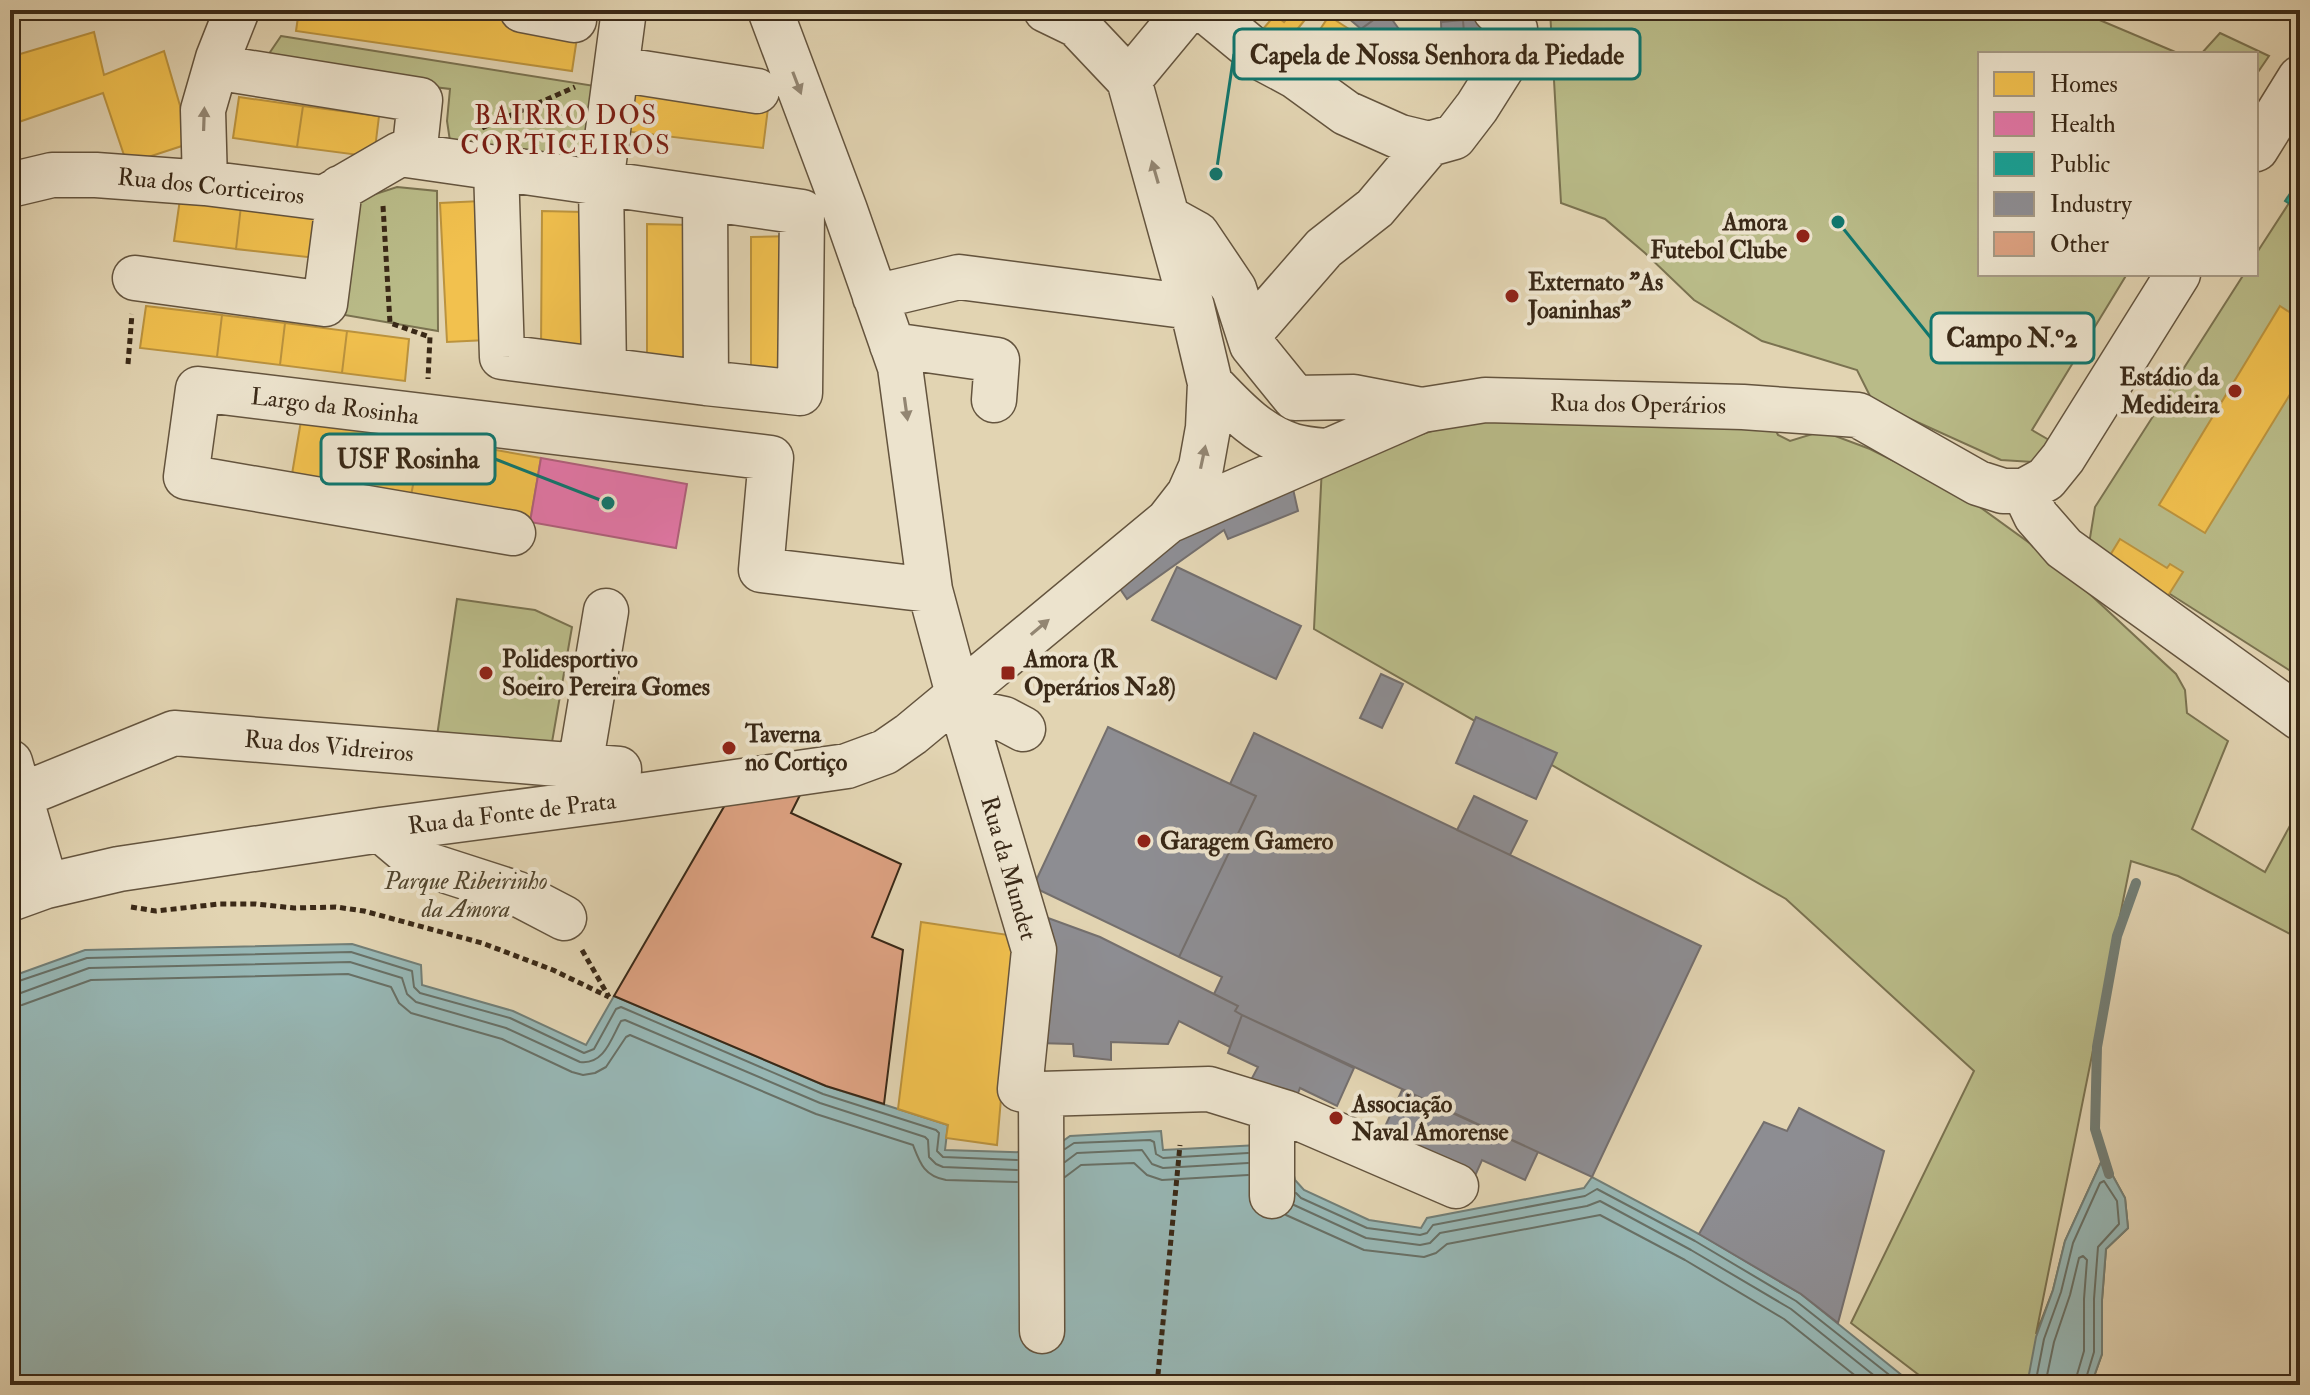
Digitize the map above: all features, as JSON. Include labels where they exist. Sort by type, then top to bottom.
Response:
[{"type":"street","points":[[205,183],[203,110],[218,58],[237,10]]},
{"type":"street","points":[[522,10],[574,20]]},
{"type":"street","points":[[604,370],[601,183],[624,10]]},
{"type":"street","points":[[770,10],[900,367],[930,590],[960,702],[1023,729]]},
{"type":"street","points":[[1046,10],[1077,25],[1129,80],[1192,307],[1210,383],[1208,428],[1201,467],[1189,494],[1168,521]]},
{"type":"street","points":[[1129,80],[1187,10]]},
{"type":"street","points":[[1205,10],[1267,61],[1295,76],[1346,113],[1400,137],[1429,144],[1454,137],[1506,61],[1515,29],[1495,10]]},
{"type":"street","points":[[218,58],[233,70],[420,100],[397,161],[496,168],[802,212],[800,393],[502,357],[496,168]]},
{"type":"street","points":[[617,69],[757,91]]},
{"type":"street","points":[[2258,146],[2300,78]]},
{"type":"street","points":[[1249,334],[1324,248],[1375,208],[1429,144]]},
{"type":"street","name":"Rua dos Corticeiros","points":[[10,185],[52,175],[96,175],[205,183],[324,198],[397,161]]},
{"type":"street","points":[[135,278],[325,304],[340,188]]},
{"type":"street","points":[[705,198],[706,383]]},
{"type":"street","points":[[1168,218],[1197,234],[1234,289],[1252,345],[1295,398],[1354,397],[1422,410]]},
{"type":"street","points":[[2177,276],[2063,458],[2046,479],[2024,491],[2036,516],[2064,548],[2300,718]]},
{"type":"street","points":[[875,297],[959,277],[1192,307]]},
{"type":"street","points":[[892,345],[997,360],[994,400]]},
{"type":"street","points":[[1210,383],[1243,418],[1270,436],[1293,446],[1325,451]]},
{"type":"street","name":"Largo da Rosinha","points":[[513,533],[186,477],[198,389],[771,458],[761,570],[930,590]]},
{"type":"street","name":"Rua dos Operários","points":[[960,702],[1168,521],[1422,410],[1485,400],[1743,407],[1858,415],[1978,483],[2003,491],[2024,491]]},
{"type":"street","points":[[580,766],[606,611]]},
{"type":"street","name":"Rua da Fonte de Prata","points":[[28,892],[119,869],[847,766],[885,752],[960,702]]},
{"type":"street","name":"Rua da Mundet","points":[[960,702],[1034,950],[1020,1089],[1041,1094]]},
{"type":"street","name":"Rua dos Vidreiros","points":[[13,786],[174,733],[619,769],[617,799]]},
{"type":"street","points":[[13,786],[28,892]]},
{"type":"street","points":[[381,830],[419,862],[518,894],[564,918]]},
{"type":"street","points":[[1042,1331],[1041,1094],[1209,1089],[1287,1113],[1456,1186]]},
{"type":"street","points":[[1272,1109],[1272,1196]]},
{"type":"path","points":[[472,132],[617,69]]},
{"type":"path","points":[[397,161],[390,323],[430,337],[427,417]]},
{"type":"path","points":[[128,364],[135,278]]},
{"type":"path","points":[[129,907],[156,911],[219,904],[256,904],[364,911],[482,943],[553,970],[609,997],[564,918]]},
{"type":"path","points":[[1157,1385],[1180,1145]]},
{"type":"green space","name":"Amora Futebol Clube","points":[[1550,10],[2076,10],[2175,52],[1978,52],[1978,276],[2126,276],[2032,430],[2056,444],[2033,462],[2001,460],[1873,402],[1857,370],[1762,341],[1694,300],[1605,219],[1561,203]]},
{"type":"green space","points":[[2220,33],[2269,56],[2258,72],[2258,52],[2203,52]]},
{"type":"green space","points":[[281,36],[601,87],[588,170],[451,148],[447,121],[450,89],[260,67]]},
{"type":"green space","points":[[397,187],[437,191],[438,331],[333,313],[357,200]]},
{"type":"green space","name":"Estádio da Medideira","points":[[2289,203],[2300,210],[2300,677],[2170,594],[2166,599],[2089,544],[2095,507],[2243,276],[2258,276],[2258,251]]},
{"type":"green space","points":[[1768,415],[1778,435],[1790,441],[1822,431],[1870,449],[1966,497],[2053,560],[2176,674],[2185,690],[2187,713],[2228,741],[2192,829],[2265,872],[2300,807],[2300,939],[2178,876],[2131,861],[2036,1334],[2053,1290],[2065,1241],[2103,1158],[2125,1198],[2128,1228],[2106,1249],[2102,1354],[2091,1385],[2027,1385],[2027,1381],[2026,1385],[1932,1385],[1851,1323],[1974,1071],[1786,899],[1314,629],[1322,466],[1460,422]]},
{"type":"green space","name":"Polidesportivo Soeiro Pereira Gomes","points":[[457,599],[535,610],[572,627],[551,748],[437,736]]},
{"type":"water","points":[[352,944],[421,965],[422,985],[513,1011],[586,1045],[614,996],[826,1086],[948,1125],[945,1150],[1046,1153],[1070,1136],[1161,1131],[1163,1150],[1259,1145],[1287,1147],[1295,1180],[1304,1190],[1369,1220],[1421,1228],[1427,1218],[1584,1188],[1592,1177],[1699,1234],[1801,1294],[1914,1385],[10,1385],[10,977],[85,950]]},
{"type":"water","points":[[2103,1158],[2125,1198],[2128,1228],[2106,1249],[2102,1354],[2091,1385],[2027,1385],[2036,1337],[2053,1290],[2065,1241]]},
{"type":"building: Homes","points":[[299,10],[436,10],[578,31],[572,71],[296,31]]},
{"type":"building: Homes","points":[[1294,10],[1302,10],[1308,16],[1287,42],[1300,49],[1290,63],[1246,31],[1254,21],[1263,29],[1275,15],[1284,22]]},
{"type":"building: Homes","points":[[1329,16],[1372,44],[1364,58],[1358,54],[1349,68],[1311,43]]},
{"type":"building: Homes","points":[[94,32],[104,75],[164,51],[191,143],[127,164],[103,93],[10,125],[10,57]]},
{"type":"building: Homes","points":[[630,91],[768,108],[763,148],[624,131]]},
{"type":"building: Homes","points":[[239,97],[303,106],[297,147],[233,138]]},
{"type":"building: Homes","points":[[303,106],[379,116],[374,157],[297,147]]},
{"type":"building: Homes","points":[[180,199],[241,206],[236,249],[174,241]]},
{"type":"building: Homes","points":[[481,201],[487,340],[447,342],[440,203]]},
{"type":"building: Homes","points":[[241,206],[321,215],[316,258],[236,249]]},
{"type":"building: Homes","points":[[542,211],[583,212],[582,350],[541,350]]},
{"type":"building: Homes","points":[[647,224],[691,225],[691,365],[647,364]]},
{"type":"building: Homes","points":[[793,236],[793,376],[751,376],[751,237]]},
{"type":"building: Homes","points":[[146,306],[222,315],[217,357],[140,348]]},
{"type":"building: Homes","points":[[2280,306],[2300,319],[2300,378],[2205,533],[2159,505]]},
{"type":"building: Homes","points":[[222,315],[285,323],[280,365],[217,357]]},
{"type":"building: Homes","points":[[285,323],[347,331],[342,373],[280,365]]},
{"type":"building: Homes","points":[[347,331],[409,339],[405,381],[342,373]]},
{"type":"building: Homes","points":[[302,415],[422,437],[410,501],[291,480]]},
{"type":"building: Homes","points":[[422,437],[541,458],[530,522],[410,501]]},
{"type":"building: Homes","points":[[2120,539],[2167,568],[2170,564],[2183,572],[2166,599],[2106,562]]},
{"type":"building: Homes","points":[[921,922],[1015,936],[997,1145],[946,1138],[948,1125],[898,1109]]},
{"type":"building: Health","points":[[541,458],[687,484],[676,548],[530,522]]},
{"type":"building: Public","points":[[2300,178],[2300,210],[2285,201]]},
{"type":"building: Industry","points":[[1355,10],[1386,11],[1361,29],[1347,17]]},
{"type":"building: Industry","points":[[1386,11],[1406,39],[1384,57],[1361,29]]},
{"type":"building: Industry","points":[[1463,20],[1465,46],[1442,48],[1441,22]]},
{"type":"building: Industry","points":[[1463,20],[1482,20],[1483,46],[1465,46]]},
{"type":"building: Industry","points":[[1291,480],[1298,511],[1228,539],[1224,530],[1127,599],[1114,580],[1200,518]]},
{"type":"building: Industry","points":[[1177,567],[1301,626],[1276,679],[1152,620]]},
{"type":"building: Industry","points":[[1381,674],[1403,684],[1382,728],[1360,718]]},
{"type":"building: Industry","points":[[1476,717],[1557,753],[1536,799],[1456,763]]},
{"type":"building: Industry","name":"Garagem Gamero","points":[[1108,727],[1256,796],[1179,957],[1033,887]]},
{"type":"building: Industry","points":[[1254,733],[1701,946],[1592,1177],[1242,1015],[1235,1011],[1238,1006],[1214,994],[1222,977],[1179,957],[1256,796],[1230,784]]},
{"type":"building: Industry","points":[[1474,796],[1527,821],[1510,855],[1457,830]]},
{"type":"building: Industry","points":[[1048,918],[1100,937],[1238,1006],[1235,1011],[1242,1015],[1230,1047],[1179,1021],[1168,1044],[1111,1042],[1111,1060],[1074,1056],[1073,1044],[1037,1043]]},
{"type":"building: Industry","points":[[1242,1015],[1354,1068],[1337,1106],[1300,1088],[1295,1101],[1251,1080],[1258,1067],[1228,1053]]},
{"type":"building: Industry","points":[[1402,1090],[1538,1152],[1525,1180],[1482,1160],[1475,1176],[1382,1133]]},
{"type":"building: Industry","points":[[1799,1108],[1884,1151],[1838,1323],[1801,1294],[1699,1234],[1764,1122],[1787,1131]]},
{"type":"building: Other","points":[[801,793],[791,813],[901,864],[872,937],[903,950],[884,1104],[826,1086],[614,996],[725,805]]},
{"type":"waterway","points":[[2109,1174],[2095,1129],[2097,1047],[2117,936],[2136,883]]},
{"type":"place","name":"Capela de Nossa Senhora da Piedade","points":[[1216,174]]},
{"type":"place","name":"Campo N.º2","points":[[1838,222]]},
{"type":"place","name":"Amora Futebol Clube","points":[[1803,236]]},
{"type":"place","name":"Externato \"As Joaninhas\"","points":[[1512,296]]},
{"type":"place","name":"Estádio da Medideira","points":[[2235,391]]},
{"type":"place","name":"USF Rosinha","points":[[608,503]]},
{"type":"place","name":"Polidesportivo Soeiro Pereira Gomes","points":[[486,673]]},
{"type":"place","name":"Amora (R Operários N28)","points":[[1008,673]]},
{"type":"place","name":"Taverna no Cortiço","points":[[729,748]]},
{"type":"place","name":"Garagem Gamero","points":[[1144,841]]},
{"type":"place","name":"Associação Naval Amorense","points":[[1336,1118]]},
{"type":"district","name":"BAIRRO DOS CORTICEIROS","points":[[566,130]]},
{"type":"park label","name":"Parque Ribeirinho da Amora","points":[[466,895]]}]
